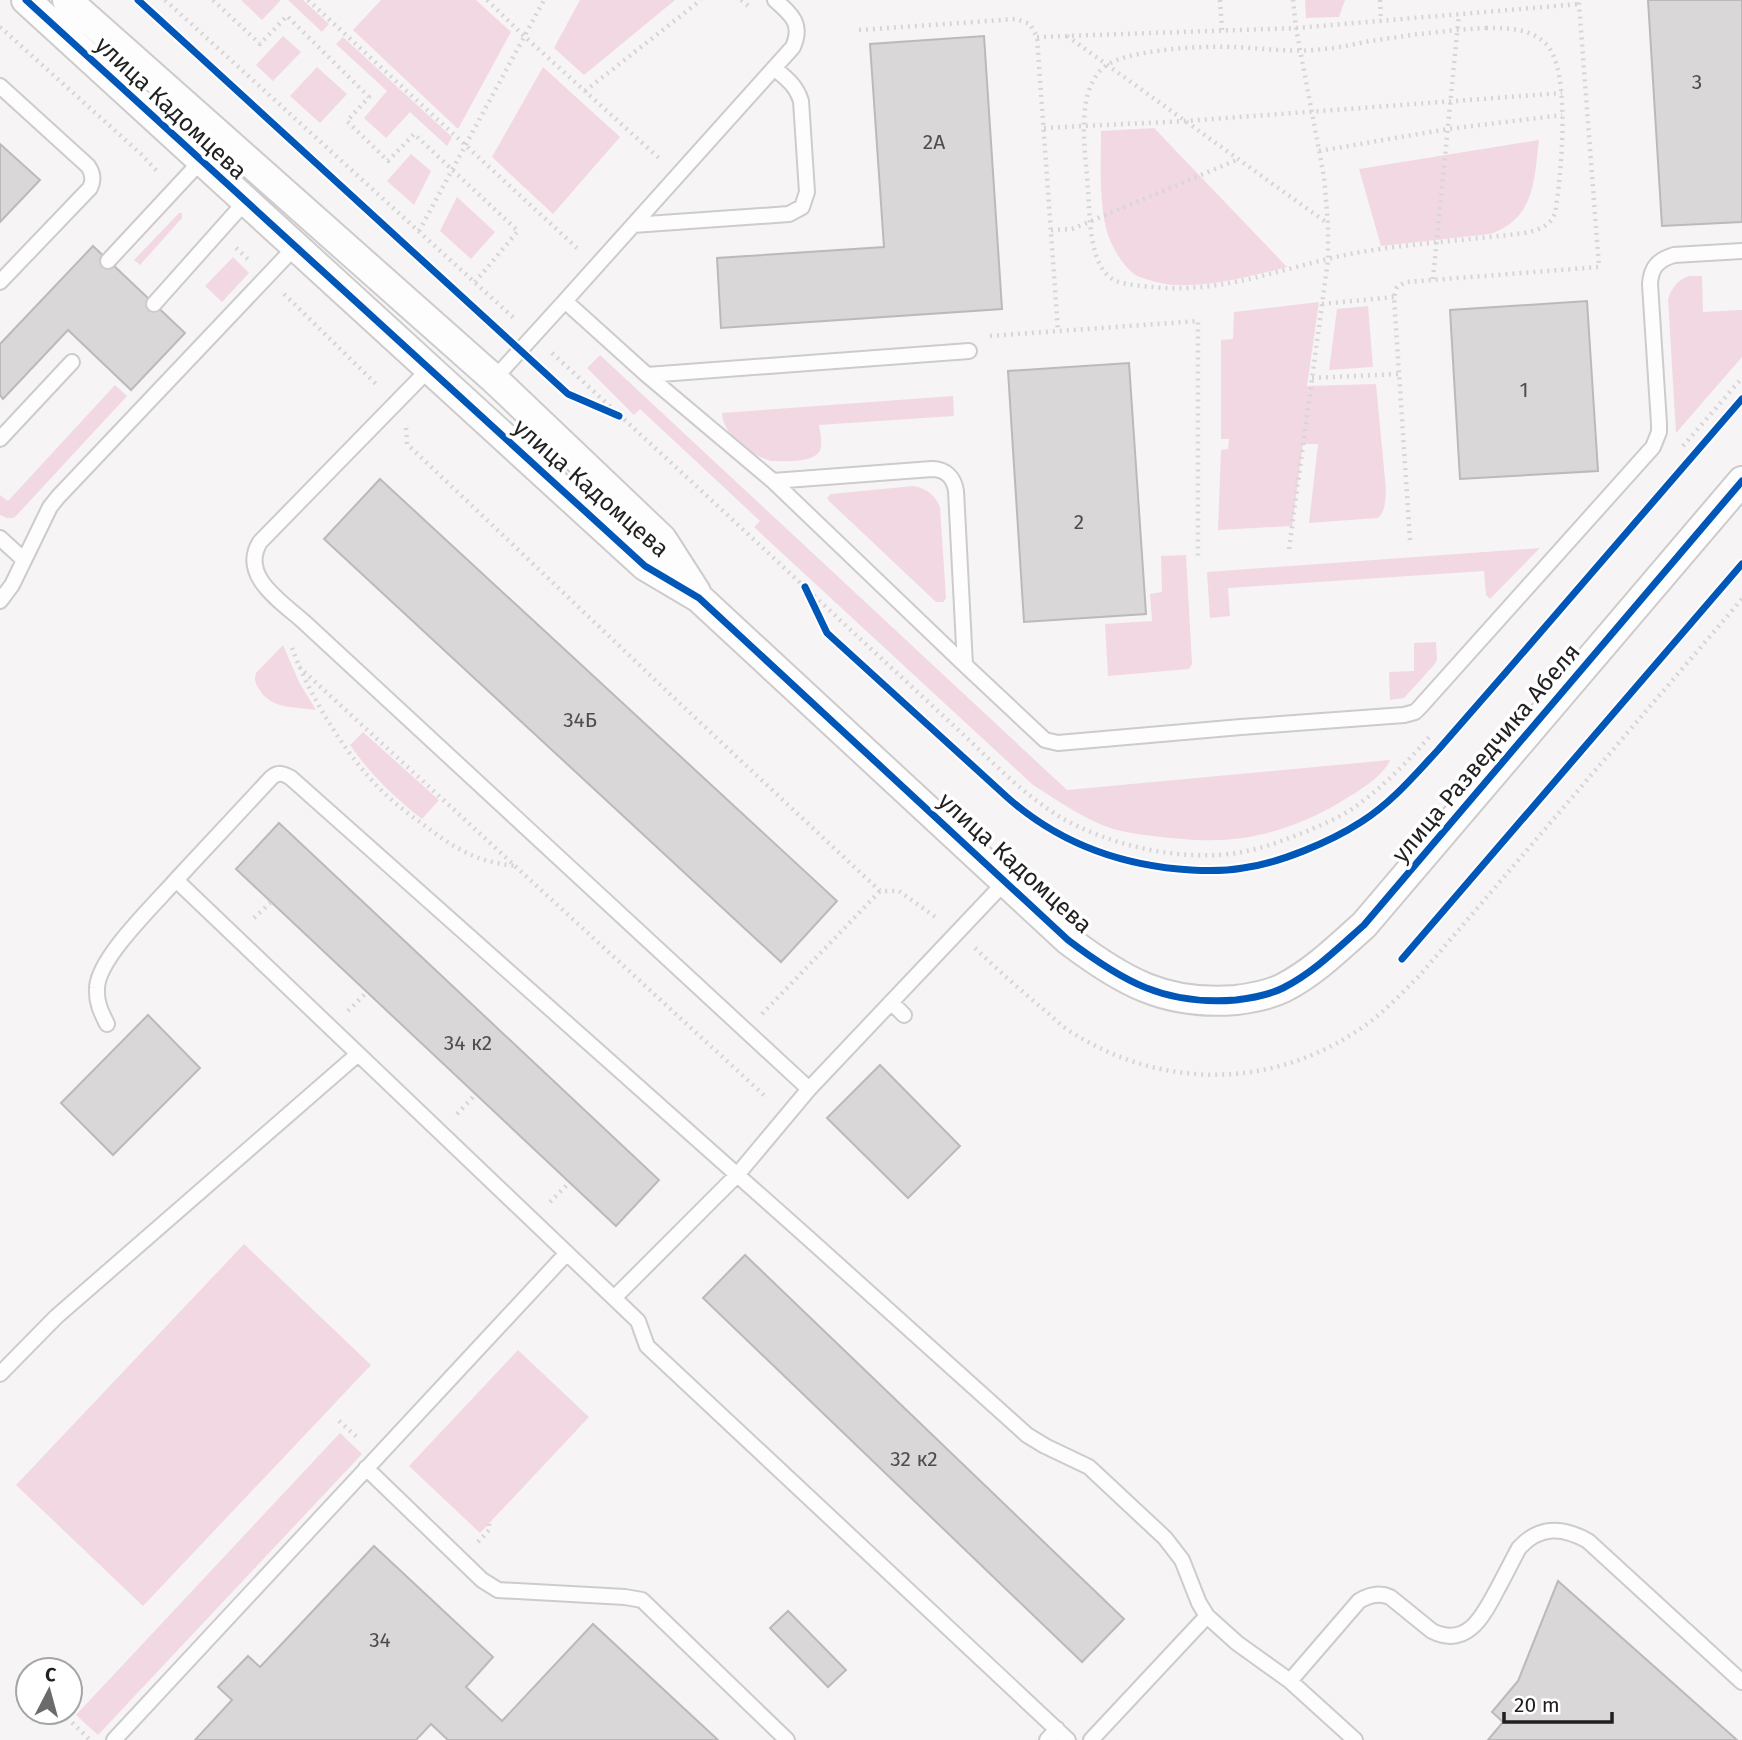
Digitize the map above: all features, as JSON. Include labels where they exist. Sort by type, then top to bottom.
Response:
[{"type":"street","name":"улица Кадомцева","points":[[26,0],[645,566],[699,598],[1068,940],[1098,963],[1130,982],[1158,993],[1193,1000],[1225,1001]]},
{"type":"street","name":"улица Кадомцева","points":[[69,1],[494,379],[662,539],[699,598]]},
{"type":"street","name":"улица Разведчика Абеля","points":[[1225,1001],[1252,998],[1280,989],[1315,969],[1364,925],[1742,481]]},
{"type":"lane","points":[[494,379],[793,47],[797,29],[790,13],[775,0]]},
{"type":"lane","points":[[633,225],[789,214],[802,207],[807,192],[801,101],[792,83],[774,68]]},
{"type":"lane","points":[[0,86],[88,166],[92,178],[90,188],[0,282]]},
{"type":"lane","points":[[108,261],[201,161]]},
{"type":"lane","points":[[154,304],[245,202]]},
{"type":"lane","points":[[0,601],[12,585],[50,507],[58,497],[295,247]]},
{"type":"lane","points":[[565,302],[773,481],[1041,737],[1058,743],[1415,712],[1653,447],[1659,432],[1650,284],[1655,267],[1664,258],[1674,255],[1742,251]]},
{"type":"lane","points":[[647,375],[969,351]]},
{"type":"lane","points":[[0,439],[72,362]]},
{"type":"lane","points":[[429,369],[260,542],[253,559],[259,578],[809,1089]]},
{"type":"lane","points":[[773,481],[932,469],[939,469],[951,477],[956,491],[965,666]]},
{"type":"lane","points":[[0,538],[24,560]]},
{"type":"lane","points":[[107,1024],[99,1008],[97,988],[100,973],[111,954],[271,779],[276,774],[284,773],[1027,1435],[1089,1467],[1165,1538],[1182,1560],[1207,1616],[1237,1643],[1290,1681],[1355,1740]]},
{"type":"lane","points":[[176,880],[638,1321],[647,1346],[1052,1734],[1068,1740]]},
{"type":"lane","points":[[614,1298],[737,1175],[809,1089],[1005,882]]},
{"type":"lane","points":[[891,1002],[904,1015]]},
{"type":"lane","points":[[0,1374],[56,1317],[358,1054]]},
{"type":"lane","points":[[114,1740],[567,1253]]},
{"type":"lane","points":[[366,1468],[482,1580],[498,1590],[642,1600],[787,1740]]},
{"type":"lane","points":[[1290,1681],[1359,1601],[1366,1597],[1383,1594],[1390,1597],[1440,1635],[1451,1636],[1472,1629],[1484,1614],[1519,1548],[1527,1539],[1541,1532],[1568,1531],[1588,1541],[1742,1682]]},
{"type":"lane","points":[[1091,1740],[1207,1616]]},
{"type":"path","points":[[165,0],[523,326]]},
{"type":"path","points":[[213,0],[260,44],[287,16],[369,97],[347,121],[388,160],[414,134],[518,231],[475,282]]},
{"type":"path","points":[[308,0],[585,255]]},
{"type":"path","points":[[487,0],[666,164]]},
{"type":"path","points":[[418,231],[544,0]]},
{"type":"path","points":[[585,91],[701,0]]},
{"type":"path","points":[[1220,0],[1222,30]]},
{"type":"path","points":[[1289,549],[1328,260],[1324,177],[1293,0]]},
{"type":"path","points":[[1380,0],[1381,21]]},
{"type":"path","points":[[1037,37],[1296,28],[1580,2],[1599,267],[1433,279],[1406,282],[1397,287],[1394,297],[1410,540]]},
{"type":"path","points":[[1433,279],[1460,14]]},
{"type":"path","points":[[859,30],[1016,19],[1030,23],[1037,37],[1058,331]]},
{"type":"path","points":[[0,27],[141,154],[175,191]]},
{"type":"path","points":[[1458,29],[1522,30],[1535,35],[1552,51],[1562,93],[1561,151],[1556,204],[1553,219],[1547,225],[1524,233],[1437,241],[1358,253],[1220,286],[1179,289],[1145,287],[1115,280],[1099,263],[1090,221],[1084,126],[1089,89],[1093,80],[1107,65],[1138,54],[1185,48],[1231,47],[1300,51],[1458,29]]},
{"type":"path","points":[[1067,36],[1328,224]]},
{"type":"path","points":[[1044,128],[1186,121],[1562,93]]},
{"type":"path","points":[[1319,151],[1448,129],[1562,115]]},
{"type":"path","points":[[1051,230],[1072,229],[1239,159]]},
{"type":"path","points":[[219,232],[406,414],[407,444],[880,891],[899,891],[956,933]]},
{"type":"path","points":[[1322,304],[1394,297]]},
{"type":"path","points":[[984,337],[1198,321],[1198,556]]},
{"type":"path","points":[[546,348],[1036,800],[1084,829],[1114,841],[1147,849]]},
{"type":"path","points":[[1312,378],[1398,374]]},
{"type":"path","points":[[593,405],[619,416]]},
{"type":"path","points":[[805,587],[816,610]]},
{"type":"path","points":[[304,622],[288,638],[299,667],[333,727],[368,776],[405,811],[443,839],[475,857],[516,866]]},
{"type":"path","points":[[299,667],[786,1116]]},
{"type":"path","points":[[721,1056],[880,891]]},
{"type":"path","points":[[75,1726],[90,1740]]},
{"type":"shaded area","points":[[241,0],[281,0],[262,20]]},
{"type":"shaded area","points":[[288,0],[303,0],[329,24],[322,32]]},
{"type":"shaded area","points":[[381,0],[476,0],[511,32],[458,129],[353,30]]},
{"type":"shaded area","points":[[580,0],[675,0],[584,75],[554,48]]},
{"type":"shaded area","points":[[1305,0],[1345,0],[1339,17],[1306,18]]},
{"type":"shaded area","points":[[283,36],[301,52],[273,81],[256,65]]},
{"type":"shaded area","points":[[343,37],[452,137],[447,146],[410,112],[386,138],[364,118],[387,91],[336,44]]},
{"type":"shaded area","points":[[317,67],[347,94],[320,123],[290,96]]},
{"type":"shaded area","points":[[543,67],[620,137],[553,214],[492,157]]},
{"type":"shaded area","points":[[1155,128],[1287,267],[1200,285],[1165,284],[1136,275],[1129,270],[1110,241],[1106,228],[1101,192],[1101,131]]},
{"type":"shaded area","points":[[1539,140],[1530,196],[1516,219],[1505,227],[1490,234],[1381,246],[1359,169]]},
{"type":"shaded area","points":[[411,154],[431,171],[414,205],[387,181]]},
{"type":"shaded area","points":[[457,197],[495,232],[471,259],[440,231]]},
{"type":"shaded area","points":[[182,213],[182,218],[140,265],[134,260]]},
{"type":"shaded area","points":[[233,257],[249,273],[222,302],[205,286]]},
{"type":"shaded area","points":[[1689,276],[1702,276],[1703,312],[1742,310],[1742,357],[1676,433],[1668,299],[1676,285]]},
{"type":"shaded area","points":[[1319,302],[1307,386],[1376,384],[1386,490],[1382,512],[1378,518],[1309,523],[1318,444],[1303,444],[1292,526],[1218,530],[1221,450],[1228,449],[1229,439],[1221,439],[1221,340],[1233,339],[1234,312]]},
{"type":"shaded area","points":[[1368,306],[1373,367],[1329,370],[1337,309]]},
{"type":"shaded area","points":[[600,355],[1067,790],[1390,760],[1387,766],[1369,784],[1328,809],[1264,834],[1203,840],[1164,837],[1120,831],[1092,820],[1033,785],[754,527],[760,521],[640,409],[634,415],[587,368]]},
{"type":"shaded area","points":[[115,385],[127,396],[16,516],[7,518],[0,515],[0,495],[8,501]]},
{"type":"shaded area","points":[[953,396],[954,416],[819,425],[819,452],[807,459],[792,461],[771,461],[747,449],[727,429],[722,413]]},
{"type":"shaded area","points":[[913,486],[930,493],[940,507],[946,598],[943,602],[936,602],[827,498],[831,494]]},
{"type":"shaded area","points":[[1540,548],[1490,599],[1486,595],[1484,571],[1228,588],[1230,616],[1210,618],[1207,572]]},
{"type":"shaded area","points":[[1186,555],[1192,664],[1189,669],[1108,676],[1105,624],[1152,621],[1150,594],[1162,592],[1161,556]]},
{"type":"shaded area","points":[[1436,642],[1437,660],[1434,665],[1404,698],[1390,700],[1389,672],[1414,671],[1414,643]]},
{"type":"shaded area","points":[[283,645],[299,682],[316,710],[277,704],[264,696],[257,685],[256,673]]},
{"type":"shaded area","points":[[363,732],[439,800],[422,819],[383,785],[350,745]]},
{"type":"shaded area","points":[[244,1244],[371,1365],[143,1606],[16,1485]]},
{"type":"shaded area","points":[[518,1350],[589,1417],[480,1533],[409,1466]]},
{"type":"shaded area","points":[[340,1433],[362,1454],[98,1735],[84,1722],[84,1706]]},
{"type":"building","points":[[1648,0],[1742,0],[1742,222],[1662,226]]},
{"type":"building","points":[[984,36],[1002,309],[721,328],[717,258],[884,247],[870,44]]},
{"type":"building","points":[[0,144],[40,180],[0,222]]},
{"type":"building","points":[[93,246],[185,333],[131,390],[68,330],[3,399],[0,395],[0,344]]},
{"type":"building","points":[[1587,301],[1598,471],[1460,479],[1450,310]]},
{"type":"building","points":[[1129,363],[1146,614],[1024,622],[1008,371]]},
{"type":"building","points":[[380,479],[837,901],[781,962],[324,539]]},
{"type":"building","points":[[279,823],[659,1180],[616,1226],[236,869]]},
{"type":"building","points":[[148,1015],[200,1068],[113,1155],[61,1103]]},
{"type":"building","points":[[880,1065],[960,1146],[908,1198],[827,1118]]},
{"type":"building","points":[[745,1255],[1124,1619],[1082,1662],[703,1298]]},
{"type":"building","points":[[374,1546],[493,1657],[466,1687],[502,1721],[593,1624],[718,1740],[448,1740],[431,1724],[416,1740],[195,1740],[232,1700],[218,1687],[248,1656],[260,1667]]},
{"type":"building","points":[[1558,1581],[1737,1740],[1488,1740],[1503,1722],[1492,1712],[1518,1681]]},
{"type":"building","points":[[788,1611],[846,1670],[828,1687],[770,1628]]},
{"type":"cycle path","points":[[26,0],[645,566],[699,598],[1068,940],[1126,979],[1166,994],[1211,1001],[1236,1000],[1266,994],[1305,975],[1345,942],[1364,925],[1742,481]]},
{"type":"cycle path","points":[[138,0],[568,394],[619,416]]},
{"type":"cycle path","points":[[805,587],[827,633],[1008,798],[1048,828],[1070,840],[1116,857],[1165,868],[1204,871],[1257,865],[1304,851],[1349,830],[1372,815],[1402,789],[1742,399]]},
{"type":"cycle path","points":[[1402,959],[1742,564]]}]
